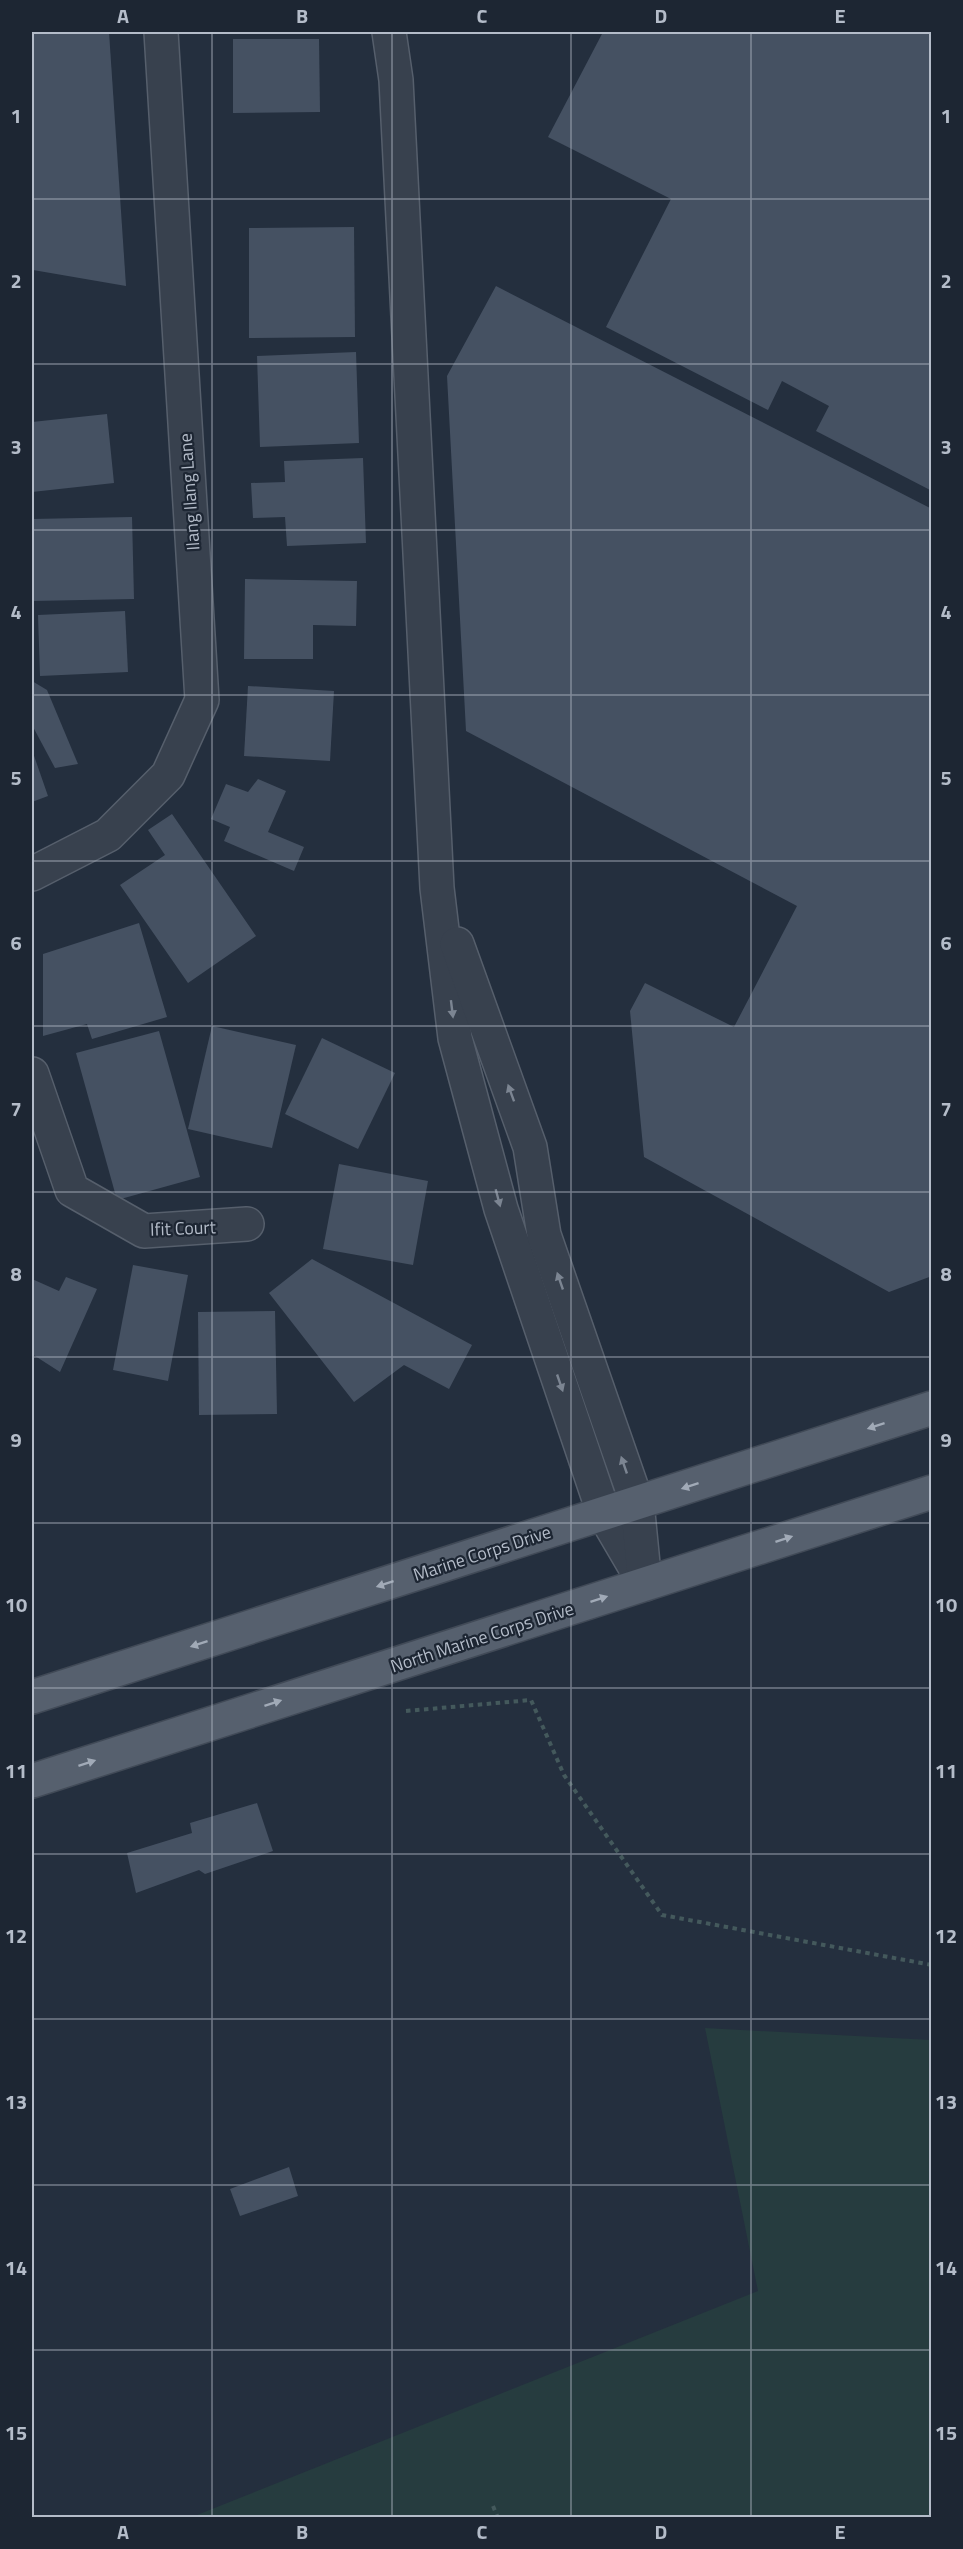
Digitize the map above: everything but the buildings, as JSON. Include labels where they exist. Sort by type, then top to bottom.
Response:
[{"type":"main road","name":"Marine Corps Drive","points":[[32,1697],[932,1408]]},
{"type":"main road","name":"North Marine Corps Drive","points":[[32,1781],[932,1492]]},
{"type":"street","name":"Ilang Ilang Lane","points":[[32,874],[108,835],[168,775],[202,700],[161,32]]},
{"type":"street","points":[[389,32],[396,80],[437,888],[455,1038],[501,1209],[604,1514],[645,1584]]},
{"type":"street","points":[[437,888],[530,1147],[544,1235],[637,1503],[645,1584]]},
{"type":"street","name":"Ifit Court","points":[[32,1074],[72,1190],[144,1231],[247,1224]]},
{"type":"path","points":[[406,1711],[531,1700],[564,1775],[662,1916],[932,1965]]},
{"type":"path","points":[[493,2505],[498,2517]]},
{"type":"green space","points":[[705,2028],[931,2040],[931,2517],[192,2517],[758,2291]]}]
